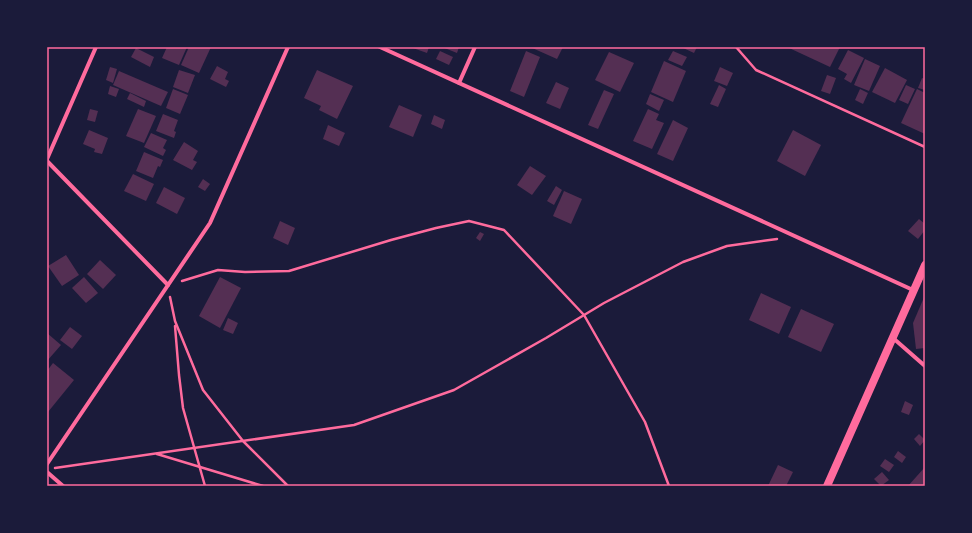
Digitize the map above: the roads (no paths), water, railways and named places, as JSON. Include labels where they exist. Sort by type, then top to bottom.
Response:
[{"type":"main road","points":[[827,486],[925,265]]},
{"type":"street","points":[[96,47],[47,160],[168,285]]},
{"type":"street","points":[[47,464],[210,223],[288,47]]},
{"type":"street","points":[[380,47],[914,290]]},
{"type":"street","points":[[459,83],[475,47]]},
{"type":"street","points":[[893,338],[925,366]]},
{"type":"street","points":[[47,472],[63,486]]}]
